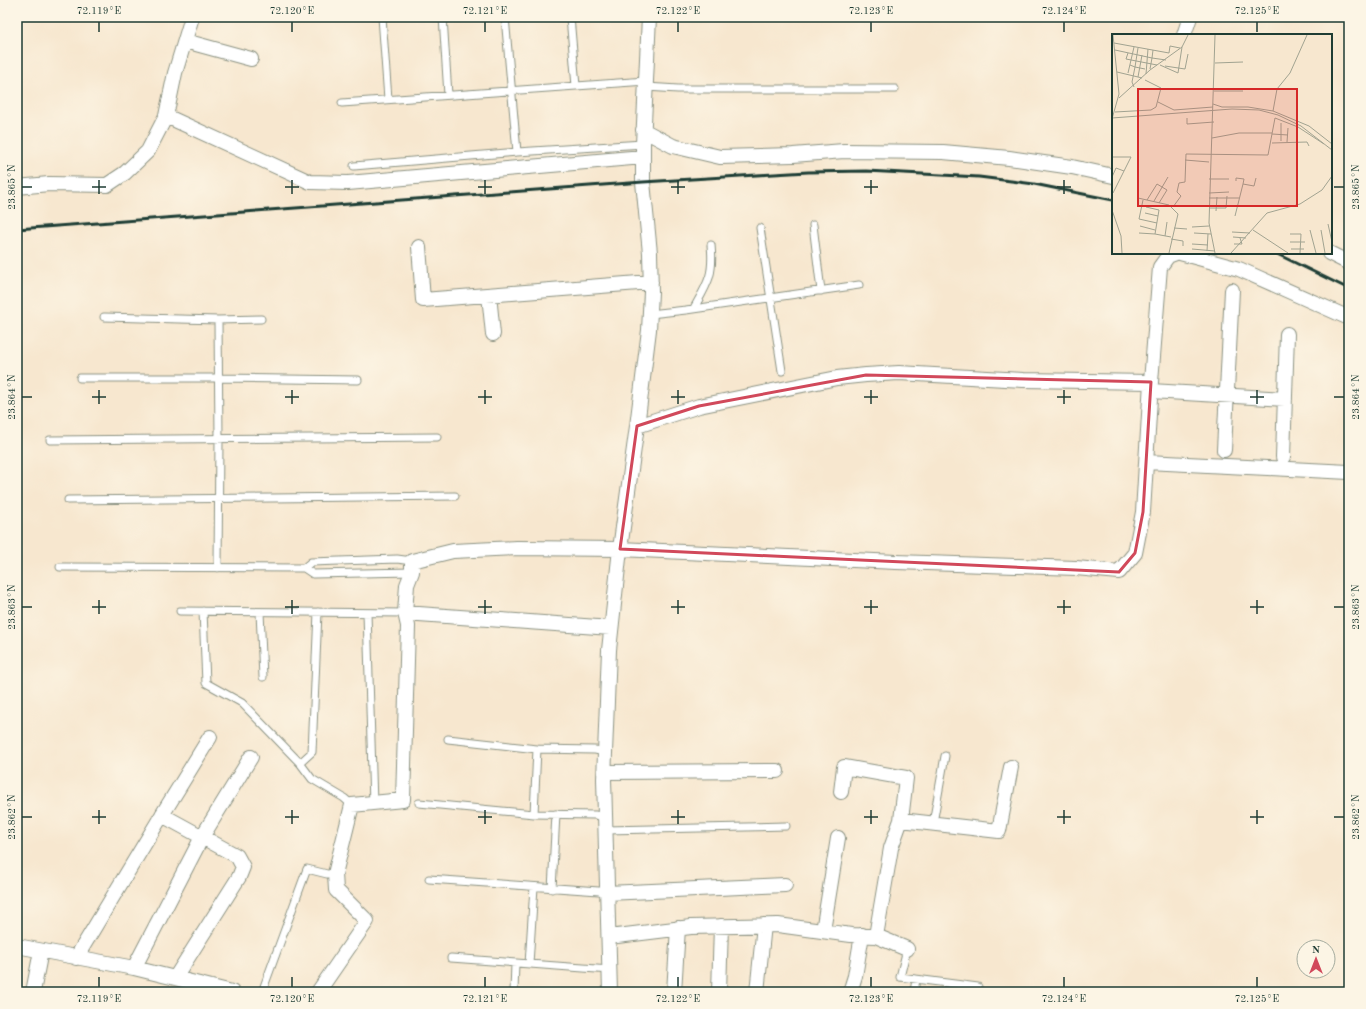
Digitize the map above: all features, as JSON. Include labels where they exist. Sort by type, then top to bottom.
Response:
[{"type":"street","points":[[17,187],[49,184],[107,185],[125,173],[148,151],[166,116],[175,73],[192,17]]},
{"type":"street","points":[[610,992],[604,772],[611,628],[650,314],[651,282],[643,182],[643,144],[649,17]]},
{"type":"street","points":[[1184,34],[1190,17]]},
{"type":"street","points":[[185,41],[251,59]]},
{"type":"street","points":[[166,116],[310,182],[348,183],[494,171],[643,144],[673,146],[720,157],[793,155],[844,151],[943,152],[1009,158],[1072,167],[1112,176]]},
{"type":"street","points":[[419,247],[423,300],[651,282]]},
{"type":"street","points":[[318,992],[367,921],[336,890],[335,874],[352,805],[403,800],[408,626],[405,613],[407,585],[412,567],[453,551],[516,548],[620,549],[896,562],[1076,568],[1119,572],[1135,553],[1144,512],[1160,268],[1168,256],[1173,254]]},
{"type":"street","points":[[1184,254],[1239,269],[1349,318]]},
{"type":"street","points":[[1331,254],[1349,263]]},
{"type":"street","points":[[1224,450],[1232,290]]},
{"type":"street","points":[[489,295],[493,334]]},
{"type":"street","points":[[1283,457],[1287,334]]},
{"type":"street","points":[[637,426],[699,406],[837,378],[899,373],[1151,387],[1227,396],[1286,399]]},
{"type":"street","points":[[1147,462],[1349,472]]},
{"type":"street","points":[[405,613],[611,628]]},
{"type":"street","points":[[76,958],[210,737]]},
{"type":"street","points":[[134,968],[202,837],[251,757]]},
{"type":"street","points":[[841,792],[844,767],[906,778],[900,820],[891,848],[869,935],[850,992]]},
{"type":"street","points":[[900,820],[999,831],[1011,767]]},
{"type":"street","points":[[604,772],[777,771]]},
{"type":"street","points":[[162,815],[237,856],[243,867],[239,877],[175,978]]},
{"type":"street","points":[[823,931],[838,838]]},
{"type":"street","points":[[607,893],[785,884]]},
{"type":"street","points":[[757,992],[764,925]]},
{"type":"street","points":[[609,937],[691,927],[778,925],[851,935],[869,935],[907,949]]},
{"type":"street","points":[[719,992],[721,926]]},
{"type":"street","points":[[674,992],[678,928]]},
{"type":"street","points":[[17,946],[42,952],[134,968],[232,992]]},
{"type":"street","points":[[33,992],[42,952]]},
{"type":"lane","points":[[382,17],[388,99]]},
{"type":"lane","points":[[443,17],[448,95]]},
{"type":"lane","points":[[505,17],[516,152]]},
{"type":"lane","points":[[570,17],[576,86]]},
{"type":"lane","points":[[342,103],[576,86],[646,84],[678,89],[895,89]]},
{"type":"lane","points":[[354,166],[516,152],[643,144]]},
{"type":"lane","points":[[813,225],[821,291]]},
{"type":"lane","points":[[760,228],[782,371]]},
{"type":"lane","points":[[694,308],[709,282],[713,261],[711,245]]},
{"type":"lane","points":[[650,314],[859,285]]},
{"type":"lane","points":[[104,317],[218,320],[261,319]]},
{"type":"lane","points":[[218,320],[218,568]]},
{"type":"lane","points":[[80,378],[358,380]]},
{"type":"lane","points":[[50,440],[437,437]]},
{"type":"lane","points":[[68,500],[455,496]]},
{"type":"lane","points":[[304,568],[311,562],[397,559],[412,567]]},
{"type":"lane","points":[[60,567],[304,568],[313,574],[412,567]]},
{"type":"lane","points":[[180,611],[405,613]]},
{"type":"lane","points":[[203,611],[206,683],[242,703],[300,763],[312,779],[344,798],[352,805]]},
{"type":"lane","points":[[260,612],[263,677]]},
{"type":"lane","points":[[300,763],[312,752],[318,612]]},
{"type":"lane","points":[[367,613],[373,804]]},
{"type":"lane","points":[[448,739],[537,749],[605,752]]},
{"type":"lane","points":[[534,814],[537,749]]},
{"type":"lane","points":[[933,824],[946,756]]},
{"type":"lane","points":[[419,803],[534,814],[595,815],[606,823],[786,826]]},
{"type":"lane","points":[[552,888],[556,814]]},
{"type":"lane","points":[[262,992],[307,869],[327,874],[335,874]]},
{"type":"lane","points":[[429,879],[598,891],[607,893]]},
{"type":"lane","points":[[529,964],[534,887]]},
{"type":"lane","points":[[907,949],[900,977],[964,989],[978,987]]},
{"type":"lane","points":[[451,958],[610,970]]},
{"type":"lane","points":[[514,992],[515,963]]},
{"type":"lane","points":[[914,992],[916,979]]},
{"type":"highlighted area","points":[[866,375],[1151,382],[1143,512],[1135,553],[1119,572],[620,549],[637,426],[699,406]]},
{"type":"railway","points":[[17,229],[643,182],[808,172],[866,171],[979,177],[1034,184],[1112,200]]},
{"type":"railway","points":[[1277,254],[1349,289]]}]
